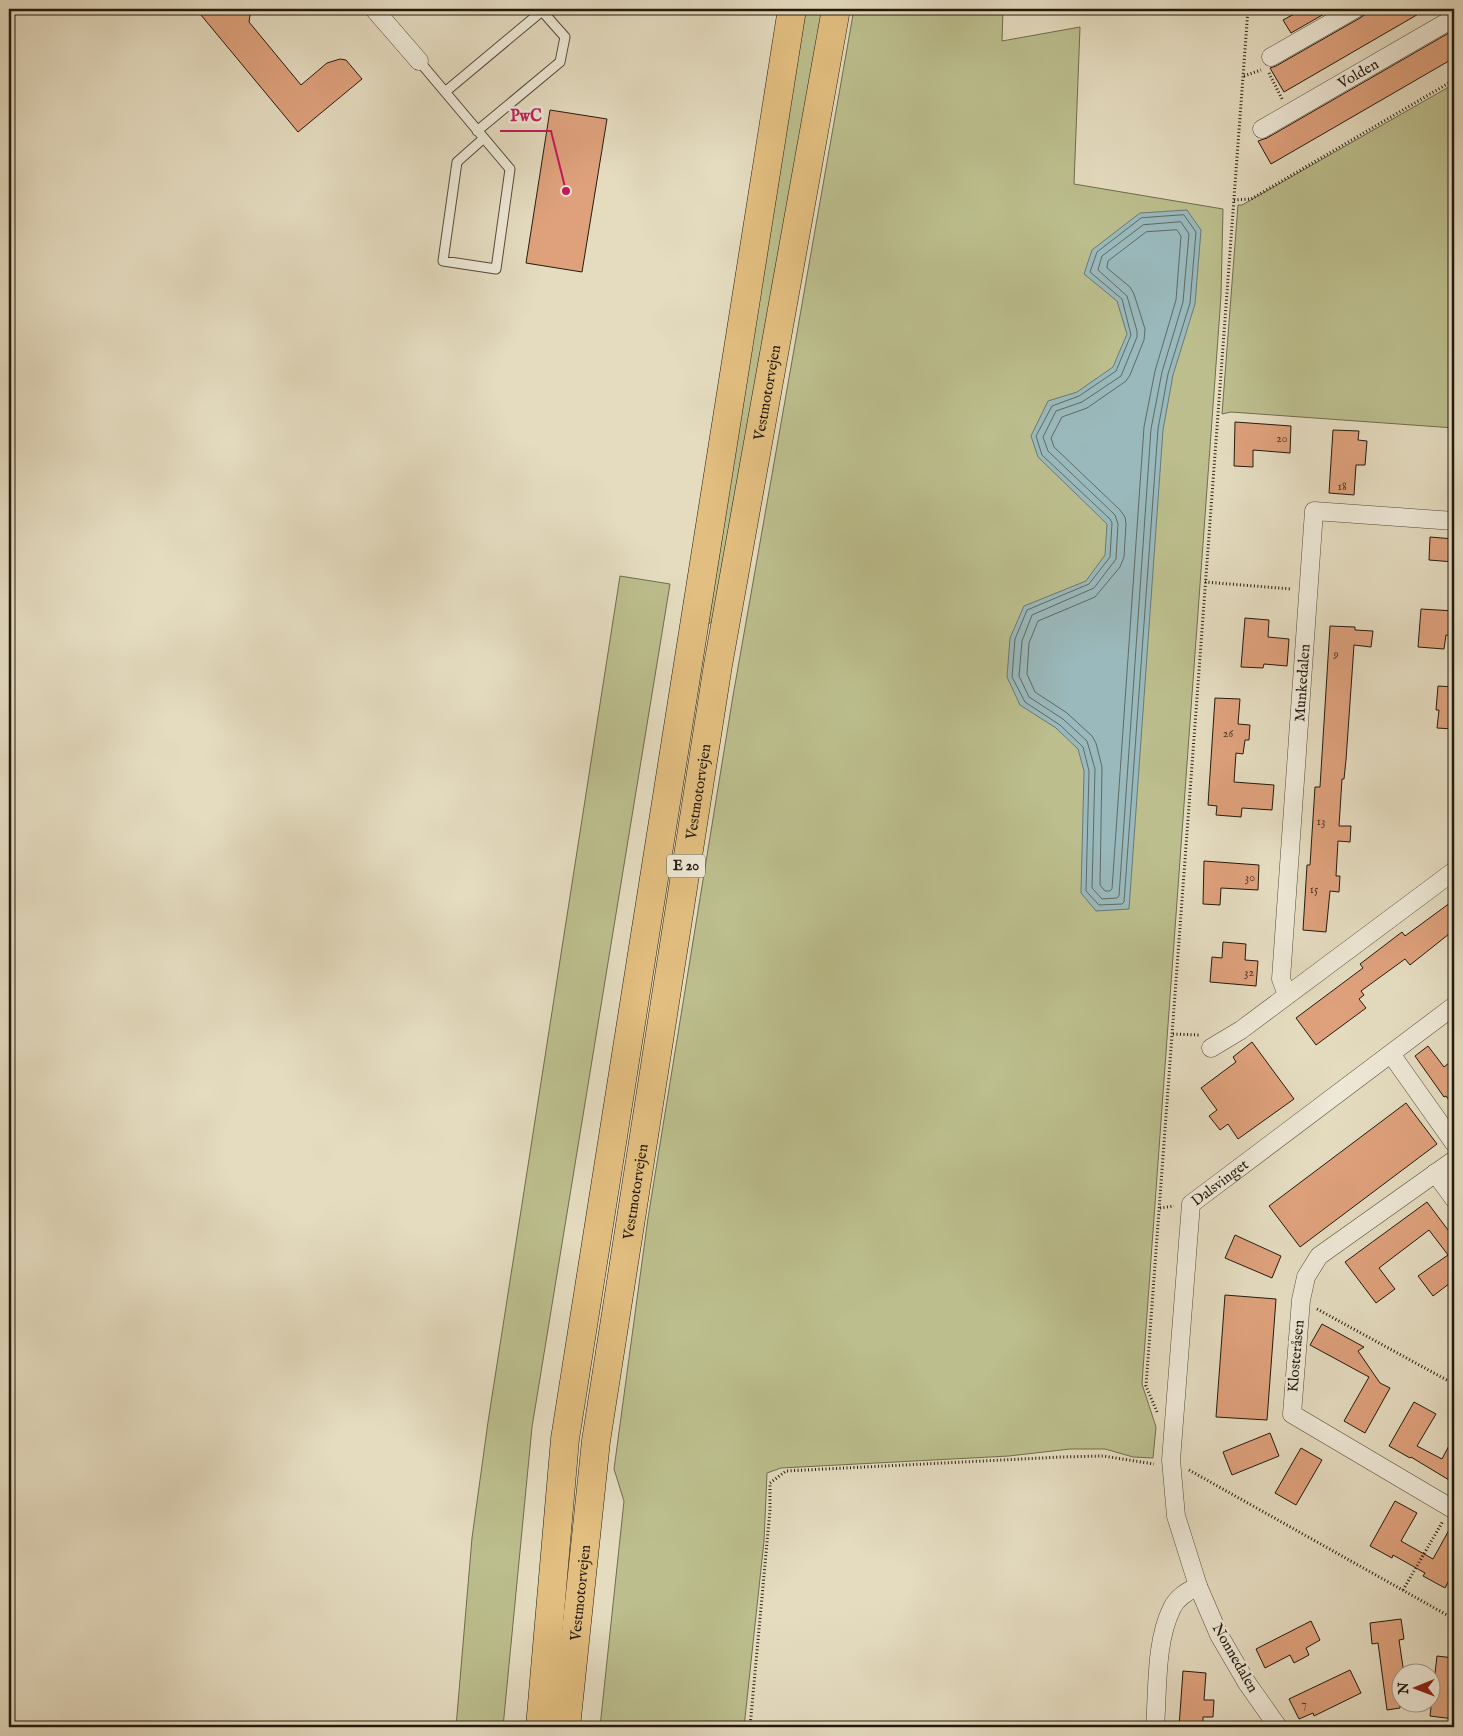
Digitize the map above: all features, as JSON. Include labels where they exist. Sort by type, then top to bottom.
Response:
[{"type":"highway","name":"Vestmotorvejen","points":[[540,1727],[565,1439],[792,9]]},
{"type":"highway","name":"Vestmotorvejen","points":[[566,1727],[596,1441],[713,694],[836,9]]},
{"type":"street","points":[[374,9],[419,61]]},
{"type":"street","points":[[1271,57],[1355,9]]},
{"type":"street","name":"Volden","points":[[1262,129],[1454,18]]},
{"type":"street","name":"Munkedalen","points":[[1287,995],[1281,979],[1314,511],[1454,521]]},
{"type":"street","points":[[1210,1048],[1241,1030],[1454,870]]},
{"type":"street","name":"Dalsvinget","points":[[1164,1462],[1191,1204],[1454,1006]]},
{"type":"street","points":[[1391,1054],[1454,1143]]},
{"type":"street","name":"Klosteråsen","points":[[1452,1508],[1292,1414],[1301,1300],[1306,1277],[1319,1256],[1454,1160]]},
{"type":"street","points":[[1435,1173],[1454,1199]]},
{"type":"street","name":"Nonnedalen","points":[[1164,1462],[1176,1516],[1198,1586],[1219,1635],[1247,1683],[1278,1727]]},
{"type":"street","points":[[1155,1727],[1161,1639],[1172,1607],[1184,1593],[1198,1586]]},
{"type":"lane","points":[[445,92],[542,10],[565,37],[560,62],[477,131]]},
{"type":"lane","points":[[419,61],[484,138],[510,170],[496,269],[443,261],[458,162],[484,138]]},
{"type":"path","points":[[1160,1420],[1146,1386],[1248,9]]},
{"type":"path","points":[[1244,76],[1267,68],[1289,113]]},
{"type":"path","points":[[1234,200],[1251,199],[1454,80]]},
{"type":"path","points":[[1206,582],[1309,590]]},
{"type":"path","points":[[1173,1034],[1204,1036],[1210,1048]]},
{"type":"path","points":[[1301,1300],[1454,1384]]},
{"type":"path","points":[[750,1727],[770,1510],[770,1484],[786,1471],[1070,1456],[1103,1456],[1164,1462],[1454,1619]]},
{"type":"path","points":[[1403,1590],[1452,1508]]},
{"type":"green space","points":[[804,9],[824,9],[719,603],[712,621],[708,625]]},
{"type":"green space","points":[[854,9],[1003,9],[1002,41],[1080,27],[1074,184],[1223,209],[1221,296],[1142,1384],[1156,1427],[1153,1458],[1133,1457],[1105,1449],[1070,1449],[1009,1456],[781,1468],[767,1473],[764,1541],[744,1727],[600,1727],[624,1501],[614,1469],[648,1218],[733,696]]},
{"type":"green space","points":[[1454,84],[1454,428],[1231,412],[1222,414],[1238,205],[1242,205]]},
{"type":"green space","points":[[620,576],[670,584],[532,1427],[503,1727],[456,1727],[472,1538],[488,1422]]},
{"type":"water","points":[[1187,210],[1201,230],[1195,304],[1173,375],[1163,430],[1129,909],[1096,911],[1081,893],[1084,771],[1078,749],[1056,728],[1020,705],[1007,677],[1010,638],[1024,606],[1086,581],[1105,555],[1107,524],[1038,457],[1031,436],[1048,401],[1077,392],[1113,367],[1127,334],[1117,301],[1084,274],[1092,250],[1140,213]]},
{"type":"building","points":[[196,9],[251,9],[249,22],[301,85],[327,63],[340,59],[346,60],[362,79],[298,132]]},
{"type":"building","points":[[1293,9],[1331,10],[1291,33],[1283,20],[1296,13]]},
{"type":"building","points":[[1373,9],[1427,9],[1284,92],[1270,68]]},
{"type":"building","points":[[1454,30],[1454,58],[1271,164],[1258,141],[1267,138]]},
{"type":"building","points":[[550,110],[607,119],[582,272],[526,263]]},
{"type":"building","points":[[1235,422],[1291,426],[1290,453],[1253,450],[1253,467],[1234,466]]},
{"type":"building","points":[[1333,430],[1359,431],[1358,440],[1367,441],[1365,465],[1356,465],[1354,495],[1329,493]]},
{"type":"building","points":[[1430,537],[1454,539],[1454,562],[1429,560]]},
{"type":"building","points":[[1421,609],[1454,611],[1454,636],[1446,635],[1444,649],[1418,647]]},
{"type":"building","points":[[1245,618],[1269,620],[1268,637],[1289,639],[1287,666],[1264,664],[1263,668],[1241,667]]},
{"type":"building","points":[[1330,626],[1355,627],[1355,630],[1373,631],[1371,647],[1354,645],[1346,760],[1344,779],[1342,779],[1339,826],[1351,826],[1350,842],[1338,841],[1336,876],[1340,876],[1339,892],[1330,891],[1326,932],[1303,930],[1307,865],[1310,865],[1315,787],[1320,787]]},
{"type":"building","points":[[1438,686],[1454,687],[1453,729],[1437,728],[1439,710],[1436,710]]},
{"type":"building","points":[[1215,698],[1240,699],[1238,724],[1250,725],[1249,740],[1245,740],[1243,754],[1236,753],[1234,782],[1274,785],[1272,810],[1242,808],[1241,817],[1216,815],[1217,806],[1208,805]]},
{"type":"building","points":[[1204,861],[1259,865],[1258,890],[1221,888],[1220,905],[1203,904]]},
{"type":"building","points":[[1454,900],[1454,930],[1410,965],[1405,959],[1361,991],[1364,995],[1359,999],[1366,1008],[1316,1045],[1296,1018],[1363,968],[1360,964],[1402,932],[1405,936]]},
{"type":"building","points":[[1223,942],[1246,944],[1245,960],[1258,961],[1256,986],[1210,982],[1212,957],[1222,958]]},
{"type":"building","points":[[1252,1042],[1294,1099],[1238,1139],[1228,1124],[1220,1130],[1209,1116],[1217,1110],[1201,1088],[1236,1062],[1233,1057]]},
{"type":"building","points":[[1428,1046],[1444,1067],[1454,1059],[1454,1107],[1446,1096],[1444,1097],[1415,1056]]},
{"type":"building","points":[[1406,1103],[1437,1144],[1300,1247],[1269,1206]]},
{"type":"building","points":[[1427,1202],[1454,1238],[1454,1280],[1433,1296],[1418,1276],[1448,1255],[1429,1230],[1379,1268],[1395,1289],[1376,1303],[1345,1262]]},
{"type":"building","points":[[1235,1235],[1281,1256],[1272,1278],[1225,1258]]},
{"type":"building","points":[[1225,1295],[1276,1299],[1267,1420],[1216,1417]]},
{"type":"building","points":[[1322,1324],[1364,1347],[1358,1351],[1380,1383],[1390,1388],[1365,1433],[1344,1421],[1369,1377],[1310,1345]]},
{"type":"building","points":[[1414,1402],[1436,1414],[1417,1446],[1442,1459],[1454,1436],[1454,1483],[1389,1446]]},
{"type":"building","points":[[1270,1433],[1279,1456],[1232,1475],[1223,1452]]},
{"type":"building","points":[[1301,1448],[1322,1460],[1296,1505],[1275,1493]]},
{"type":"building","points":[[1395,1501],[1417,1513],[1401,1541],[1433,1559],[1454,1521],[1454,1571],[1445,1588],[1423,1576],[1425,1573],[1393,1555],[1392,1558],[1370,1546]]},
{"type":"building","points":[[1401,1619],[1404,1639],[1399,1640],[1403,1664],[1390,1664],[1390,1710],[1387,1710],[1378,1643],[1372,1644],[1370,1623]]},
{"type":"building","points":[[1311,1621],[1320,1640],[1306,1648],[1309,1655],[1294,1663],[1290,1655],[1265,1668],[1256,1649]]},
{"type":"building","points":[[1437,1656],[1454,1658],[1454,1719],[1430,1716],[1430,1714],[1440,1714],[1440,1664],[1436,1664]]},
{"type":"building","points":[[1350,1670],[1361,1693],[1314,1716],[1313,1713],[1299,1719],[1289,1699]]},
{"type":"building","points":[[1183,1671],[1206,1673],[1204,1700],[1214,1700],[1213,1717],[1203,1717],[1203,1727],[1179,1727]]},
{"type":"place","name":"PwC","points":[[566,191]]}]
